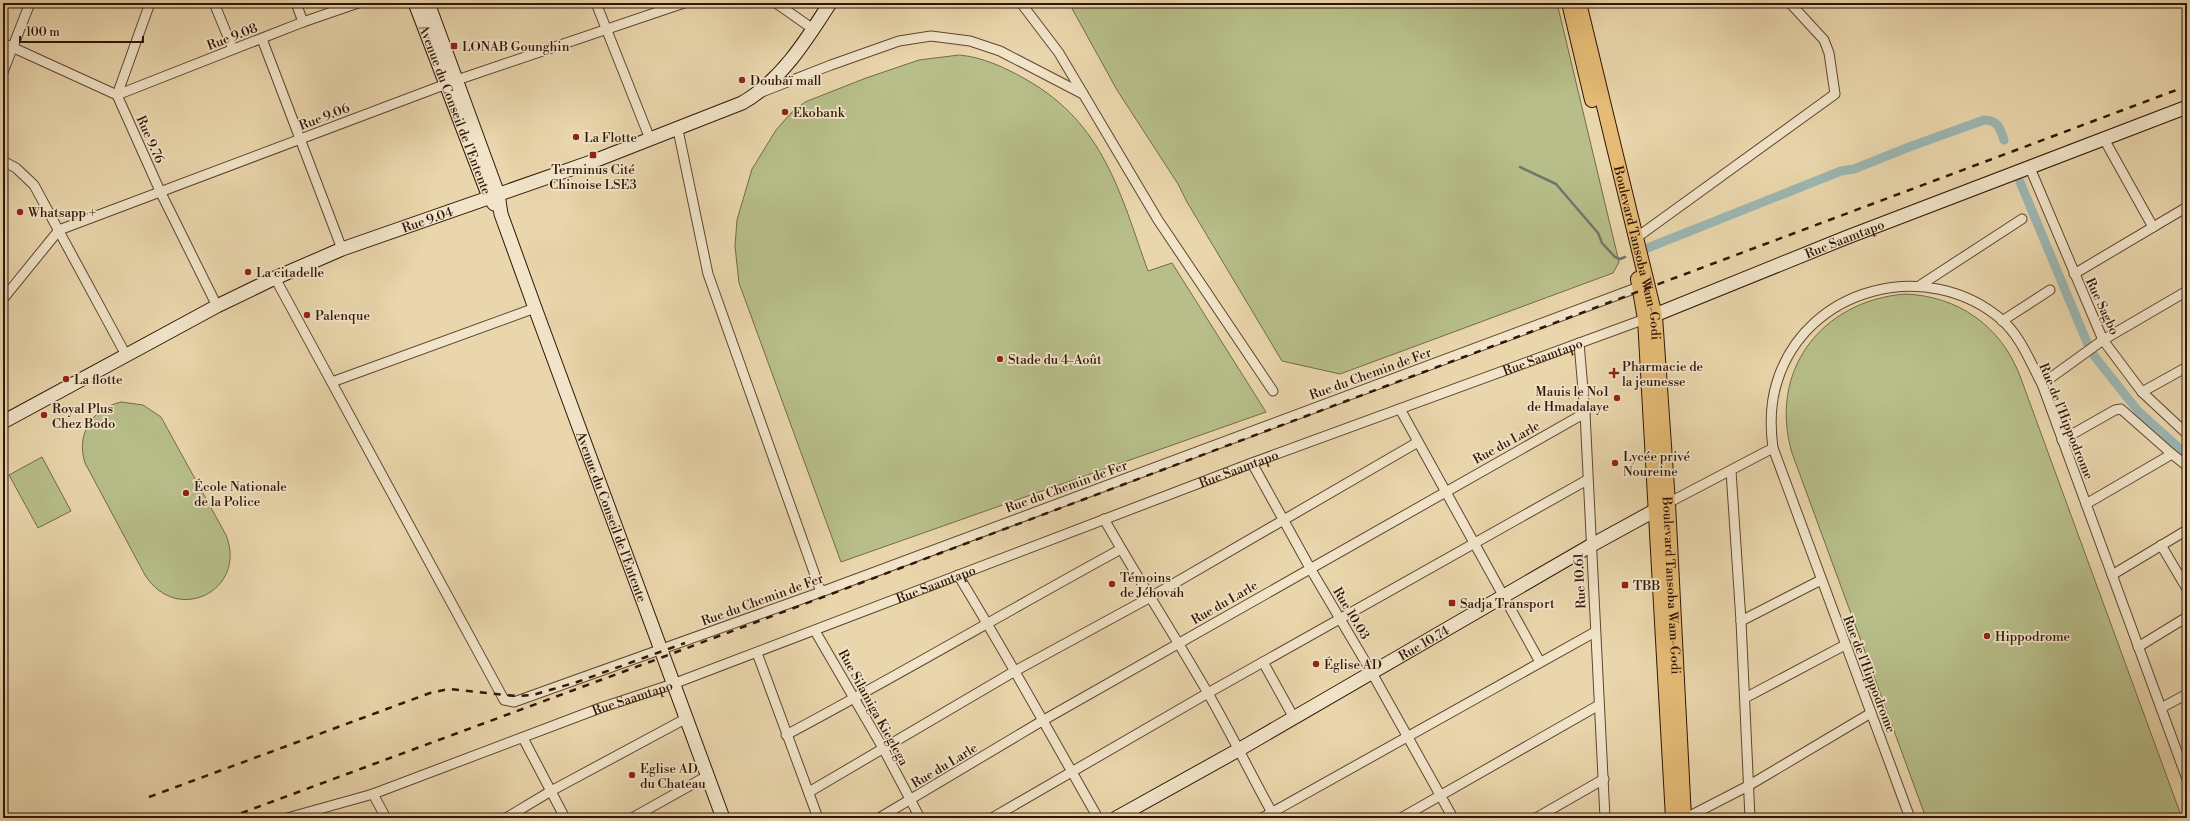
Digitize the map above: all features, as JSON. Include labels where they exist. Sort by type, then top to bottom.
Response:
[{"type":"main road","name":"Avenue du Conseil de l'Entente","points":[[415,3],[451,83],[501,214],[685,719],[723,818]]},
{"type":"main road","name":"Avenue du Conseil de l'Entente","points":[[428,3],[451,83]]},
{"type":"main road","name":"Rue 9.04","points":[[3,422],[217,306],[275,278],[342,250],[678,130],[742,103],[758,94],[782,69],[813,29],[830,3]]},
{"type":"main road","name":"Boulevard Tansoba Wam-Godi","points":[[1569,3],[1640,287],[1650,318]]},
{"type":"main road","name":"Boulevard Tansoba Wam-Godi","points":[[1579,3],[1636,238],[1650,318],[1685,818]]},
{"type":"main road","name":"Rue Saamtapo","points":[[1650,318],[1831,244],[2187,107]]},
{"type":"main road","name":"Boulevard Tansoba Wam-Godi","points":[[1662,506],[1673,818]]},
{"type":"main road","name":"Rue 10.74","points":[[1116,818],[1240,749],[1590,546],[1662,506]]},
{"type":"street","points":[[3,72],[30,3]]},
{"type":"street","points":[[3,43],[117,95],[150,3]]},
{"type":"street","points":[[214,3],[233,49]]},
{"type":"street","points":[[296,3],[303,22]]},
{"type":"street","name":"Rue 9.08","points":[[117,95],[303,22],[358,3]]},
{"type":"street","points":[[596,3],[650,139]]},
{"type":"street","name":"Rue 9.06","points":[[3,299],[59,230],[451,83],[684,3]]},
{"type":"street","points":[[776,3],[813,29]]},
{"type":"street","points":[[1021,3],[1059,53],[1158,220],[1273,391]]},
{"type":"street","points":[[1636,238],[1835,94],[1829,53],[1824,40],[1790,3]]},
{"type":"street","points":[[758,94],[831,65],[899,41],[931,36],[970,41],[1000,51],[1084,95]]},
{"type":"street","points":[[262,39],[299,140],[342,250]]},
{"type":"street","name":"Rue 9.76","points":[[117,95],[160,191],[217,306]]},
{"type":"street","points":[[678,130],[708,274],[821,592]]},
{"type":"street","points":[[2104,139],[2153,227]]},
{"type":"street","points":[[3,161],[16,168],[34,185],[126,355]]},
{"type":"street","name":"Rue Sagbo","points":[[2030,168],[2103,340],[2142,392],[2187,434]]},
{"type":"street","points":[[2074,274],[2187,207]]},
{"type":"street","points":[[1919,286],[2022,219]]},
{"type":"street","points":[[275,278],[332,382],[535,308]]},
{"type":"street","name":"Rue de l'Hippodrome","points":[[1910,818],[1820,580],[1773,448],[1771,421],[1774,394],[1788,356],[1803,334],[1823,316],[1858,295],[1884,288],[1919,286],[1938,288],[1964,296],[1982,306],[2002,321],[2017,337],[2042,384],[2186,774]]},
{"type":"street","name":"Rue du Chemin de Fer","points":[[332,382],[502,696],[508,701],[520,701],[821,592],[1640,287]]},
{"type":"street","points":[[2002,321],[2050,290]]},
{"type":"street","points":[[2042,384],[2103,340],[2187,291]]},
{"type":"street","name":"Rue Saamtapo","points":[[287,818],[373,794],[600,708],[673,684],[1252,463],[1650,318]]},
{"type":"street","name":"Rue 10.61","points":[[1579,343],[1585,413],[1590,546],[1605,818]]},
{"type":"street","points":[[2142,392],[2187,367]]},
{"type":"street","points":[[1400,409],[1540,662]]},
{"type":"street","points":[[2062,440],[2114,410],[2121,409],[2187,466]]},
{"type":"street","name":"Rue du Larle","points":[[879,818],[1042,721],[1585,413]]},
{"type":"street","points":[[809,792],[1016,671],[1149,598],[1282,519],[1418,442]]},
{"type":"street","points":[[1662,506],[1731,472],[1773,448]]},
{"type":"street","points":[[2086,504],[2172,454]]},
{"type":"street","name":"Rue 10.03","points":[[1252,463],[1282,519],[1372,673],[1453,818]]},
{"type":"street","points":[[1731,472],[1741,621],[1750,818]]},
{"type":"street","points":[[992,818],[1208,693],[1587,480]]},
{"type":"street","points":[[1104,519],[1149,598],[1208,693],[1240,749],[1274,815]]},
{"type":"street","points":[[2112,575],[2187,530]]},
{"type":"street","points":[[2161,545],[2187,589]]},
{"type":"street","points":[[786,735],[854,699],[987,622],[1121,549]]},
{"type":"street","points":[[958,575],[1016,671],[1042,721],[1098,818]]},
{"type":"street","points":[[1741,621],[1820,580]]},
{"type":"street","points":[[2138,647],[2187,617]]},
{"type":"street","name":"Rue Silamiga Kieglega","points":[[815,631],[883,748],[920,818]]},
{"type":"street","points":[[1262,818],[1274,815],[1407,737],[1595,632]]},
{"type":"street","points":[[1745,698],[1845,645]]},
{"type":"street","points":[[757,653],[786,735],[818,818]]},
{"type":"street","points":[[1263,662],[1294,718]]},
{"type":"street","points":[[2161,708],[2187,694]]},
{"type":"street","points":[[1401,818],[1599,705]]},
{"type":"street","points":[[1685,818],[1748,786],[1871,713]]},
{"type":"street","points":[[506,818],[551,791],[685,719]]},
{"type":"street","points":[[523,738],[565,818]]},
{"type":"street","points":[[632,818],[648,814],[707,776]]},
{"type":"street","points":[[1536,818],[1604,779]]},
{"type":"street","points":[[373,794],[386,818]]},
{"type":"green space","points":[[1069,3],[1557,3],[1619,262],[1613,273],[1340,374],[1282,361],[1187,202],[1178,184],[1117,90]]},
{"type":"green space","name":"Stade du 4-Août","points":[[959,55],[977,58],[1003,67],[1027,80],[1053,98],[1074,117],[1092,139],[1106,163],[1118,188],[1148,271],[1172,263],[1266,412],[841,562],[739,283],[735,246],[737,220],[752,169],[776,130],[791,113],[805,102],[866,78],[919,60]]},
{"type":"green space","name":"Hippodrome","points":[[1905,294],[1924,296],[1943,301],[1960,308],[1975,317],[1989,329],[2001,342],[2012,358],[2020,376],[2182,818],[1926,818],[1792,453],[1787,423],[1788,395],[1795,369],[1808,345],[1826,326],[1849,310],[1875,299]]},
{"type":"green space","points":[[121,402],[143,405],[161,417],[226,535],[230,555],[227,572],[218,585],[206,595],[190,599],[174,598],[159,590],[145,575],[85,463],[83,443],[88,425],[101,411],[110,405]]},
{"type":"green space","points":[[42,457],[71,511],[38,528],[9,475]]},
{"type":"waterway","points":[[1645,249],[1841,171],[1854,169],[1984,120],[1989,120],[1995,123],[2000,128],[2004,140]]},
{"type":"waterway","points":[[1520,167],[1556,184],[1598,233],[1602,243],[1615,257],[1620,259],[1625,257]]},
{"type":"waterway","points":[[2020,182],[2091,352],[2138,411],[2187,455]]},
{"type":"railway","points":[[228,818],[663,657],[2187,86]]},
{"type":"railway","points":[[149,797],[430,693],[449,689],[516,696],[533,695],[577,682],[685,643]]},
{"type":"place","name":"LONAB Gounghin","points":[[454,46]]},
{"type":"place","name":"Doubaï mall","points":[[742,80]]},
{"type":"place","name":"Ekobank","points":[[785,112]]},
{"type":"place","name":"La Flotte","points":[[576,137]]},
{"type":"place","name":"Terminus Cité Chinoise LSE3","points":[[593,155]]},
{"type":"place","name":"Whatsapp +","points":[[20,212]]},
{"type":"place","name":"La citadelle","points":[[248,272]]},
{"type":"place","name":"Palenque","points":[[307,315]]},
{"type":"place","name":"Stade du 4-Août","points":[[1000,359]]},
{"type":"place","name":"Pharmacie de la jeunesse","points":[[1614,373]]},
{"type":"place","name":"La flotte","points":[[66,379]]},
{"type":"place","name":"Mauis le No1 de Hmadalaye","points":[[1617,398]]},
{"type":"place","name":"Royal Plus Chez Bodo","points":[[44,415]]},
{"type":"place","name":"Lycée privé Noureine","points":[[1615,463]]},
{"type":"place","name":"École Nationale de la Police","points":[[186,493]]},
{"type":"place","name":"Témoins de Jéhovah","points":[[1112,584]]},
{"type":"place","name":"TBB","points":[[1625,585]]},
{"type":"place","name":"Sadja Transport","points":[[1452,603]]},
{"type":"place","name":"Hippodrome","points":[[1987,636]]},
{"type":"place","name":"Église AD","points":[[1316,664]]},
{"type":"place","name":"Eglise AD du Chateau","points":[[632,775]]}]
